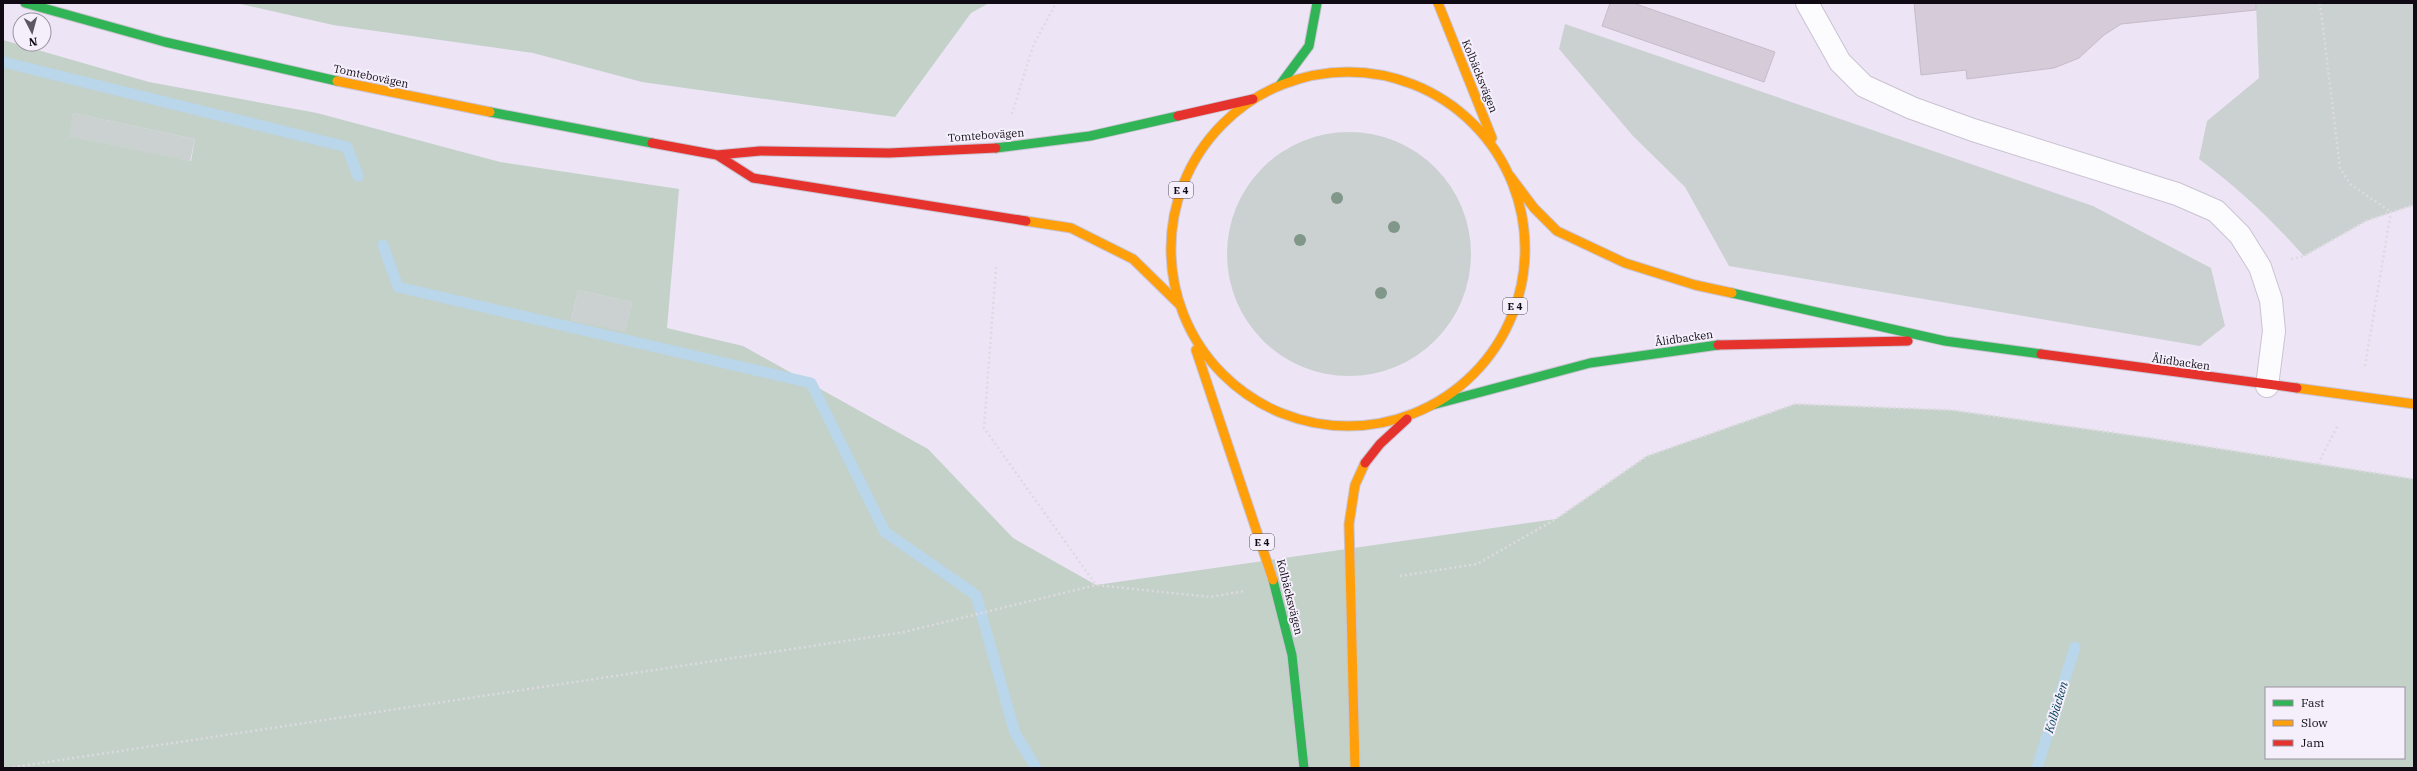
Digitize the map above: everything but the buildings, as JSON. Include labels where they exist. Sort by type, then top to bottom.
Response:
[{"type":"main road","name":"Tomtebovägen","points":[[25,3],[165,42],[334,80],[522,119],[717,155],[760,151],[889,153],[1006,147],[1090,136],[1253,100]]},
{"type":"main road","name":"E 4","points":[[1280,85],[1309,46],[1318,3]]},
{"type":"main road","name":"Kolbäcksvägen","points":[[1438,3],[1500,158]]},
{"type":"main road","name":"E 4","points":[[1347,72],[1383,75],[1418,86],[1462,113],[1483,134],[1500,158],[1510,176],[1520,205],[1525,235],[1525,263],[1516,303],[1510,321],[1494,349],[1466,381],[1432,405],[1412,414],[1387,422],[1336,426],[1306,421],[1278,412],[1249,396],[1223,375],[1205,354],[1188,325],[1180,305],[1173,280],[1171,255],[1172,226],[1182,188],[1200,151],[1229,117],[1253,100],[1280,85],[1313,75],[1347,72]]},
{"type":"main road","name":"Tomtebovägen","points":[[717,155],[753,178],[1071,228],[1133,259],[1180,305]]},
{"type":"main road","name":"Ålidbacken","points":[[1510,176],[1534,208],[1557,231],[1625,263],[1695,285],[1946,341],[2267,386],[2414,404]]},
{"type":"main road","name":"Kolbäcksvägen","points":[[1188,325],[1270,567],[1292,655],[1304,768]]},
{"type":"main road","name":"Ålidbacken","points":[[1432,405],[1590,363],[1728,344],[1946,341]]},
{"type":"main road","name":"E 4","points":[[1355,768],[1350,609],[1350,542],[1352,498],[1359,474],[1371,454],[1388,435],[1412,414]]},
{"type":"lane","points":[[1807,3],[1840,62],[1864,86],[1912,108],[1973,130],[2177,194],[2216,211],[2240,235],[2260,267],[2271,300],[2274,331],[2267,386]]},
{"type":"path","points":[[1011,117],[1033,46],[1056,3]]},
{"type":"path","points":[[2320,3],[2340,168],[2350,184],[2391,212]]},
{"type":"path","points":[[2260,267],[2304,256],[2366,221],[2414,205]]},
{"type":"path","points":[[2318,464],[2364,370],[2391,212]]},
{"type":"path","points":[[996,267],[984,428],[1096,585]]},
{"type":"path","points":[[1400,576],[1478,564],[1556,519],[1646,456],[1795,404],[1951,410],[2151,438],[2414,479]]},
{"type":"path","points":[[8,768],[904,632],[1096,585],[1210,597],[1244,591]]},
{"type":"shaded area","points":[[236,3],[989,3],[971,13],[895,117],[642,82],[533,53],[333,25]]},
{"type":"shaded area","points":[[2256,3],[2414,3],[2414,205],[2366,221],[2304,256],[2254,204],[2199,159],[2207,121],[2259,78]]},
{"type":"shaded area","points":[[1565,24],[2093,206],[2211,268],[2225,326],[2200,346],[1729,266],[1685,187],[1633,136],[1559,49]]},
{"type":"shaded area","points":[[3,40],[12,43],[12,52],[45,52],[149,82],[317,113],[500,162],[679,189],[667,328],[743,346],[928,449],[1013,538],[1096,585],[1556,519],[1647,456],[1795,404],[1951,410],[2151,438],[2414,479],[2414,768],[3,768]],"holes":[[[73,113],[195,139],[191,161],[69,136]],[[578,290],[632,302],[625,332],[571,320]]]},
{"type":"shaded area","points":[[73,113],[195,139],[190,161],[68,136]]},
{"type":"shaded area","points":[[1349,132],[1373,135],[1396,142],[1417,153],[1435,168],[1450,186],[1461,207],[1468,230],[1471,254],[1468,278],[1461,301],[1450,322],[1435,340],[1417,355],[1396,366],[1373,373],[1349,376],[1325,373],[1302,366],[1281,355],[1263,340],[1248,322],[1237,301],[1230,278],[1227,254],[1230,230],[1237,207],[1248,186],[1263,168],[1281,153],[1302,142],[1325,135]]},
{"type":"shaded area","points":[[578,290],[632,302],[625,333],[571,320]]},
{"type":"waterway","points":[[3,62],[347,147],[358,176]]},
{"type":"waterway","points":[[383,245],[398,287],[811,383],[885,532],[976,595],[1015,733],[1036,768]]},
{"type":"waterway","name":"Kolbäcken","points":[[2037,768],[2075,647]]},
{"type":"traffic: fast","points":[[25,3],[165,42],[337,81]]},
{"type":"traffic: fast","points":[[1280,85],[1309,46],[1317,3]]},
{"type":"traffic: fast","points":[[490,112],[652,143]]},
{"type":"traffic: fast","points":[[996,148],[1090,136],[1178,116]]},
{"type":"traffic: fast","points":[[1732,293],[1945,341],[2041,354]]},
{"type":"traffic: fast","points":[[1432,405],[1590,363],[1718,345]]},
{"type":"traffic: fast","points":[[1273,580],[1292,655],[1304,768]]},
{"type":"traffic: slow","points":[[1438,3],[1492,138]]},
{"type":"traffic: slow","points":[[1348,72],[1383,76],[1416,86],[1446,102],[1473,124],[1495,151],[1511,181],[1521,214],[1525,249],[1521,284],[1511,317],[1495,347],[1473,374],[1446,396],[1416,412],[1383,422],[1348,426],[1313,422],[1280,412],[1250,396],[1223,374],[1201,347],[1185,317],[1175,284],[1171,249],[1175,214],[1185,181],[1201,151],[1223,124],[1250,102],[1280,86],[1313,76],[1348,72]]},
{"type":"traffic: slow","points":[[337,81],[490,112]]},
{"type":"traffic: slow","points":[[1510,176],[1534,208],[1557,231],[1625,263],[1695,285],[1732,293]]},
{"type":"traffic: slow","points":[[1026,221],[1071,228],[1133,259],[1180,305]]},
{"type":"traffic: slow","points":[[1196,350],[1273,580]]},
{"type":"traffic: slow","points":[[2297,388],[2414,404]]},
{"type":"traffic: slow","points":[[1355,768],[1349,524],[1355,485],[1365,463]]},
{"type":"traffic: jam","points":[[1178,116],[1253,99]]},
{"type":"traffic: jam","points":[[652,143],[717,155],[760,151],[889,153],[996,148]]},
{"type":"traffic: jam","points":[[717,155],[753,178],[1026,221]]},
{"type":"traffic: jam","points":[[1718,345],[1908,341]]},
{"type":"traffic: jam","points":[[2041,354],[2297,388]]},
{"type":"traffic: jam","points":[[1365,463],[1380,444],[1407,419]]}]
